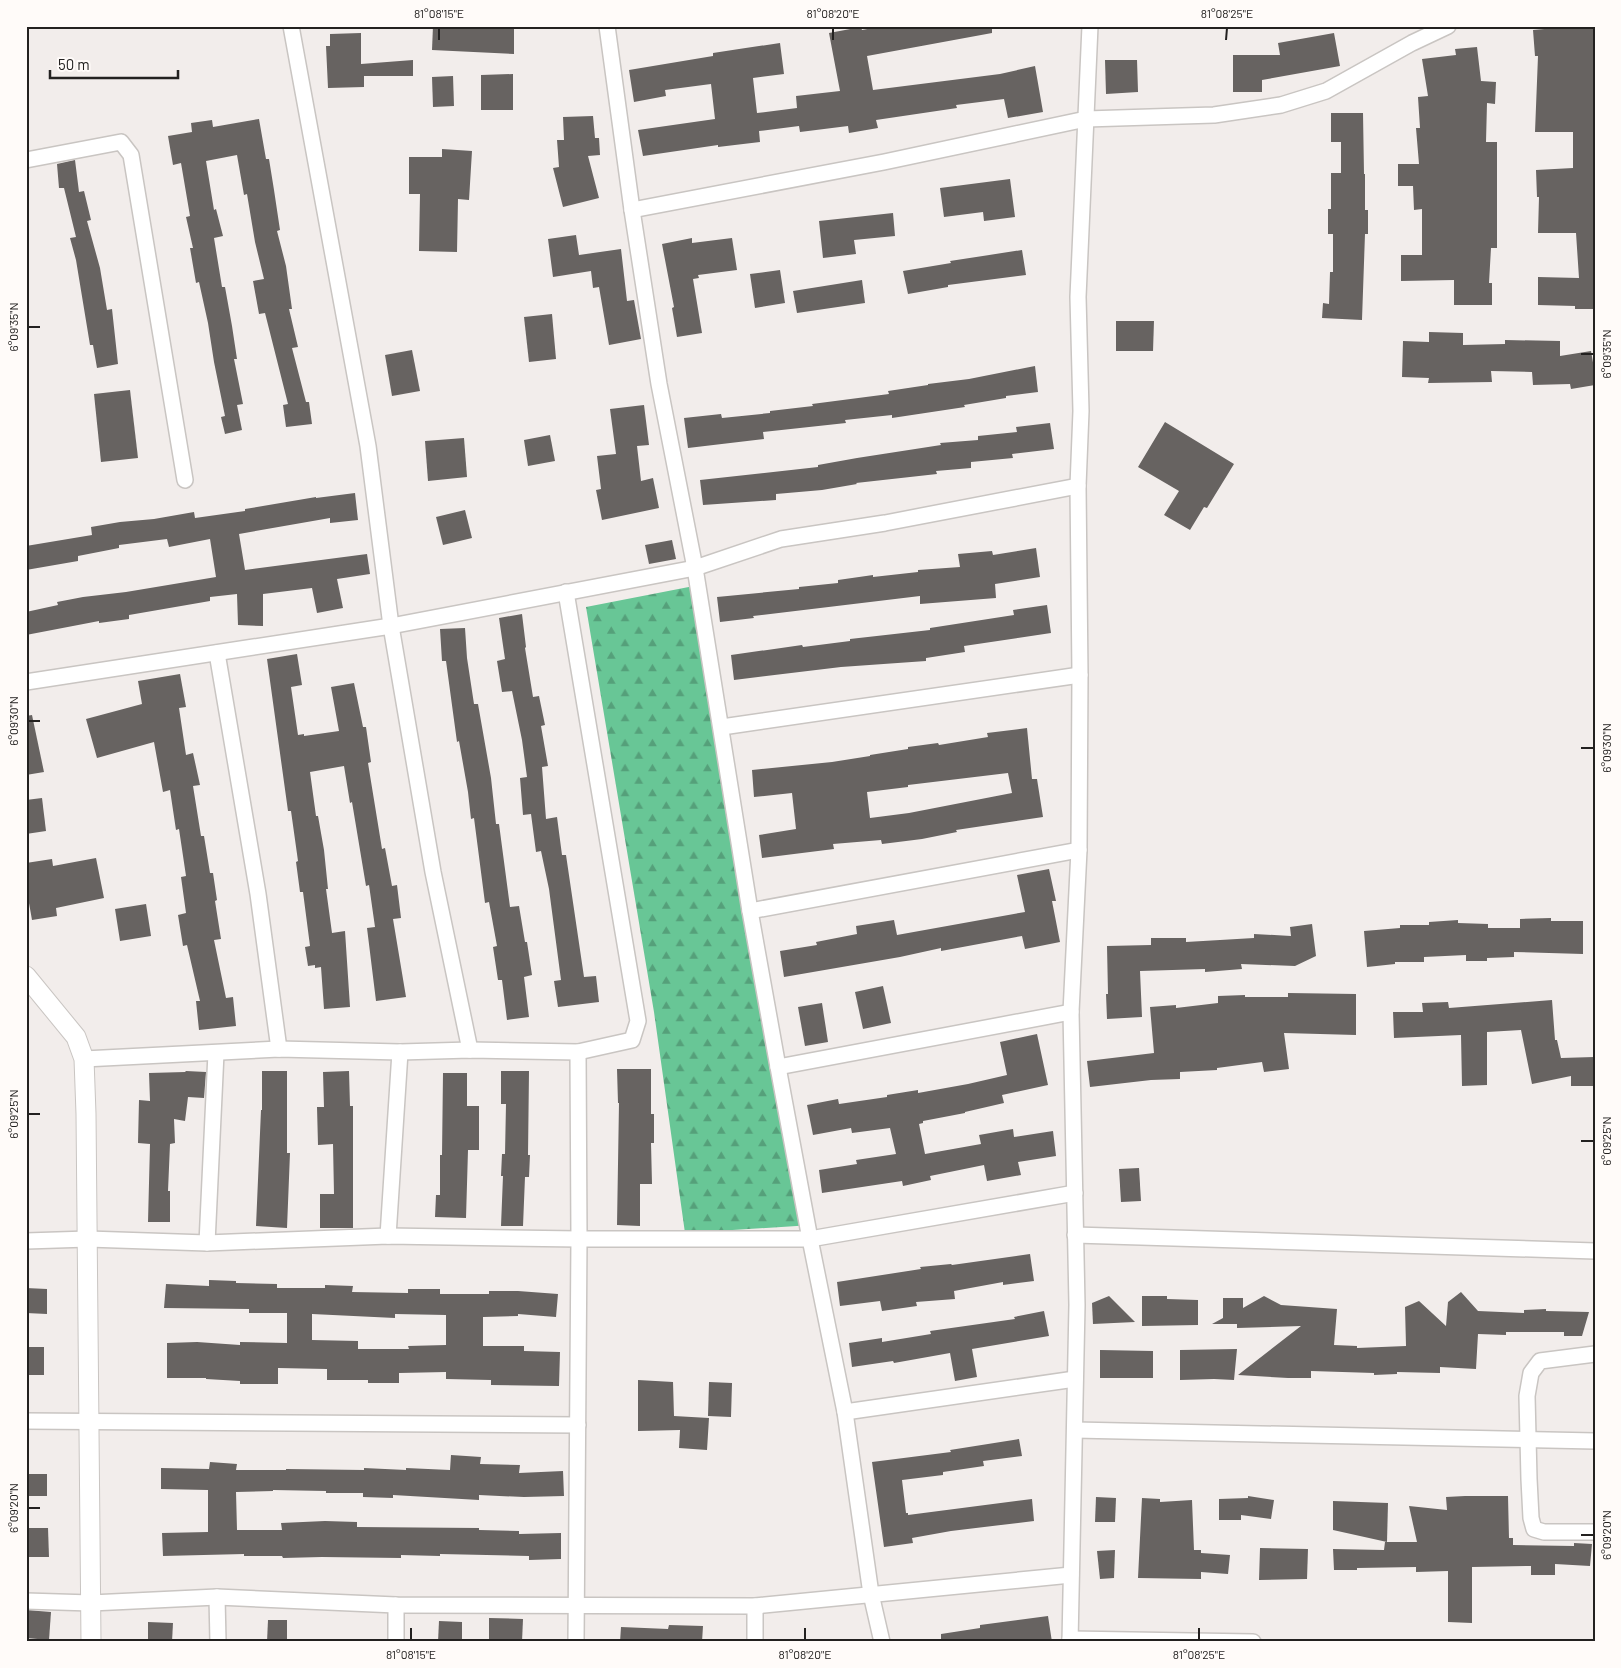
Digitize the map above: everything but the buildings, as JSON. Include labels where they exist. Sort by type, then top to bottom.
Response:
[{"type":"street","points":[[291,26],[368,446],[391,626],[433,872],[470,1050]]},
{"type":"street","points":[[1090,26],[1078,297],[1081,411],[1078,486],[1079,850],[1071,1012],[1077,1305],[1070,1640],[1253,1642]]},
{"type":"street","points":[[632,210],[884,162],[1086,119],[1214,114],[1281,105],[1326,91],[1412,43],[1448,26]]},
{"type":"street","points":[[612,27],[632,210],[659,384],[696,568],[750,912],[810,1239],[845,1412],[871,1594],[882,1642]]},
{"type":"street","points":[[26,160],[122,142],[131,155],[184,480]]},
{"type":"street","points":[[26,682],[391,626],[696,568],[781,539],[885,523],[1078,486]]},
{"type":"street","points":[[84,1058],[279,1050],[578,1052],[632,1040],[638,1022],[566,592]]},
{"type":"street","points":[[217,653],[258,894],[279,1050]]},
{"type":"street","points":[[722,727],[1080,675]]},
{"type":"street","points":[[750,912],[1079,850]]},
{"type":"street","points":[[26,976],[76,1037],[84,1058],[88,1239],[91,1642]]},
{"type":"street","points":[[778,1067],[1071,1012]]},
{"type":"street","points":[[388,1236],[400,1052]]},
{"type":"street","points":[[576,1642],[579,1239],[578,1052]]},
{"type":"street","points":[[207,1243],[216,1053]]},
{"type":"street","points":[[26,1240],[88,1239],[207,1243],[388,1236],[579,1239],[810,1239],[1075,1193]]},
{"type":"street","points":[[1075,1235],[1595,1251]]},
{"type":"street","points":[[1595,1354],[1540,1361],[1531,1373],[1527,1396],[1531,1518],[1534,1529],[1544,1532],[1595,1532]]},
{"type":"street","points":[[845,1412],[1075,1379]]},
{"type":"street","points":[[26,1421],[578,1425]]},
{"type":"street","points":[[1075,1430],[1595,1441]]},
{"type":"street","points":[[26,1601],[92,1603],[218,1597],[396,1605],[755,1606],[1071,1574]]},
{"type":"street","points":[[218,1597],[218,1642]]},
{"type":"street","points":[[396,1605],[396,1642]]},
{"type":"street","points":[[755,1606],[755,1642]]},
{"type":"green space","points":[[699,585],[812,1225],[685,1233],[654,1012],[586,607]]}]
